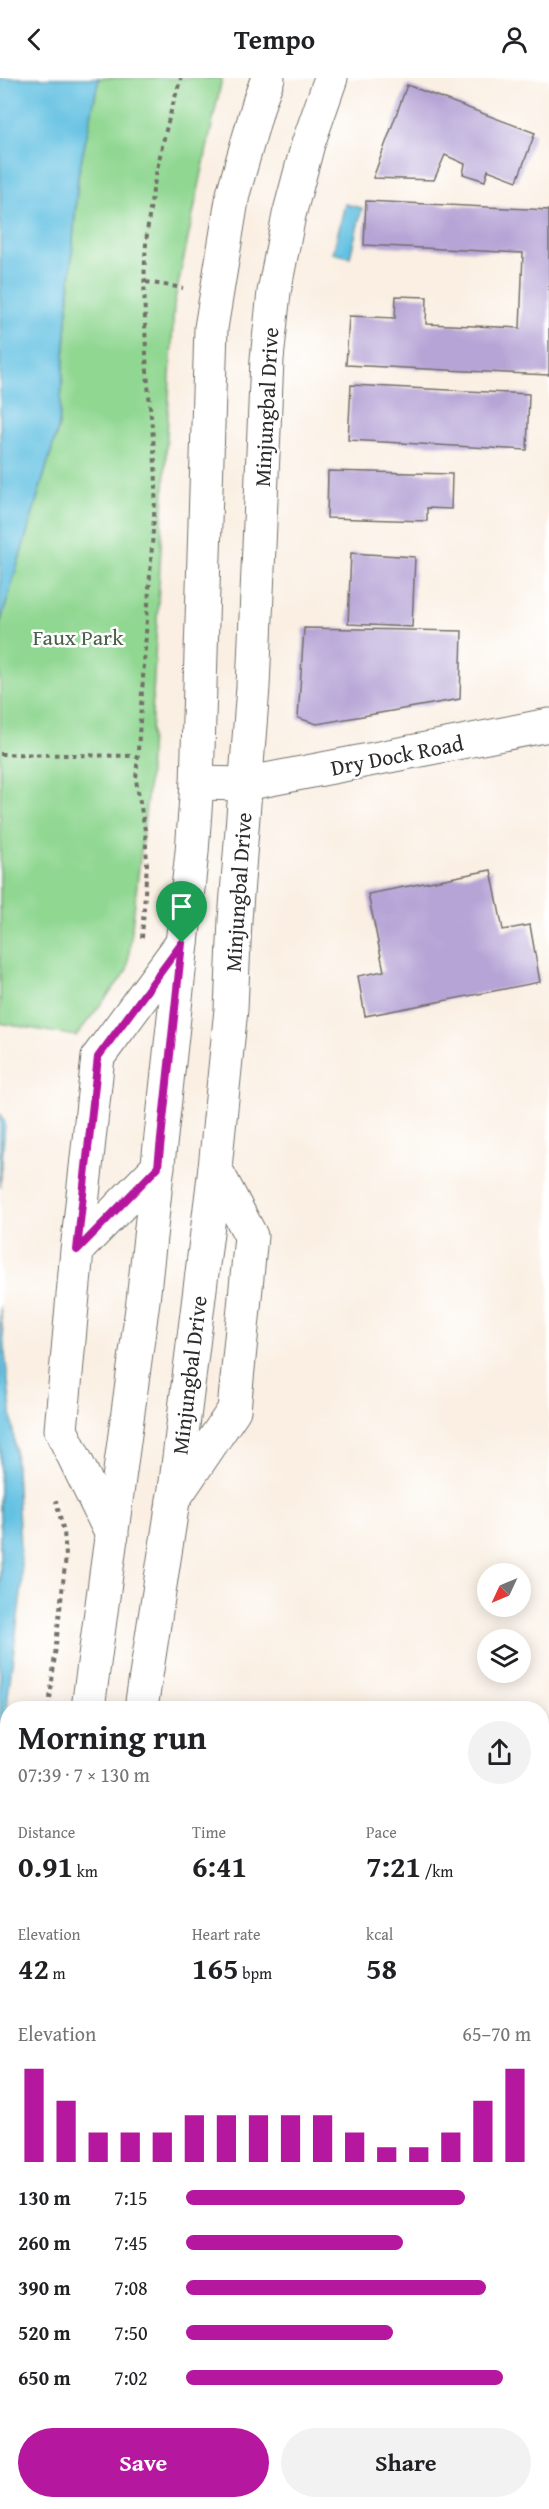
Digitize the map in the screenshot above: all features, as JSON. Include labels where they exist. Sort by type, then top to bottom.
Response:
[{"type":"main road","points":[[89,1701],[143,1301],[197,783],[211,328],[233,194],[268,78]]},
{"type":"main road","name":"Minjungbal Drive","points":[[142,1701],[173,1500],[215,1168],[231,1009],[253,687],[267,359],[274,292],[281,248],[297,185],[308,144],[331,78]]},
{"type":"main road","name":"Dry Dock Road","points":[[197,783],[245,784],[549,725]]},
{"type":"main road","points":[[112,1534],[61,1430],[77,1250],[98,1057],[182,943]]},
{"type":"main road","points":[[77,1250],[158,1167]]},
{"type":"main road","points":[[173,1500],[234,1410],[251,1236],[215,1168]]},
{"type":"path","points":[[141,945],[144,934],[147,863],[145,830],[136,788],[137,756],[156,487],[156,457],[146,355],[146,245],[155,180],[181,78]]},
{"type":"path","points":[[146,282],[184,288]]},
{"type":"path","points":[[0,754],[137,756]]},
{"type":"path","points":[[50,1701],[66,1556],[64,1532],[55,1499]]},
{"type":"green space","name":"Faux Park","points":[[99,78],[222,78],[174,304],[148,789],[127,971],[76,1036],[0,1023],[0,624],[59,425],[78,176]]},
{"type":"water","points":[[0,78],[99,78],[78,176],[59,425],[0,624]]},
{"type":"water","points":[[345,204],[362,208],[350,257],[333,253]]},
{"type":"water","points":[[0,1113],[5,1123],[0,1187]]},
{"type":"water","points":[[0,1306],[15,1449],[22,1586],[7,1701],[0,1701]]},
{"type":"building","points":[[407,85],[535,133],[517,181],[488,170],[485,181],[463,174],[465,164],[445,155],[434,180],[373,178]]},
{"type":"building","points":[[366,201],[549,210],[549,375],[346,365],[349,316],[395,318],[396,296],[427,297],[426,324],[520,328],[523,253],[364,245]]},
{"type":"building","points":[[351,385],[529,394],[527,450],[348,440]]},
{"type":"building","points":[[328,471],[452,474],[451,509],[427,508],[427,521],[327,518]]},
{"type":"building","points":[[351,553],[415,557],[412,627],[348,624]]},
{"type":"building","points":[[304,628],[462,631],[460,699],[317,724],[298,718]]},
{"type":"building","points":[[491,870],[503,930],[530,925],[540,982],[365,1016],[358,976],[384,971],[368,894]]},
{"type":"route","points":[[182,943],[158,1167],[77,1250],[98,1057],[182,943]]}]
